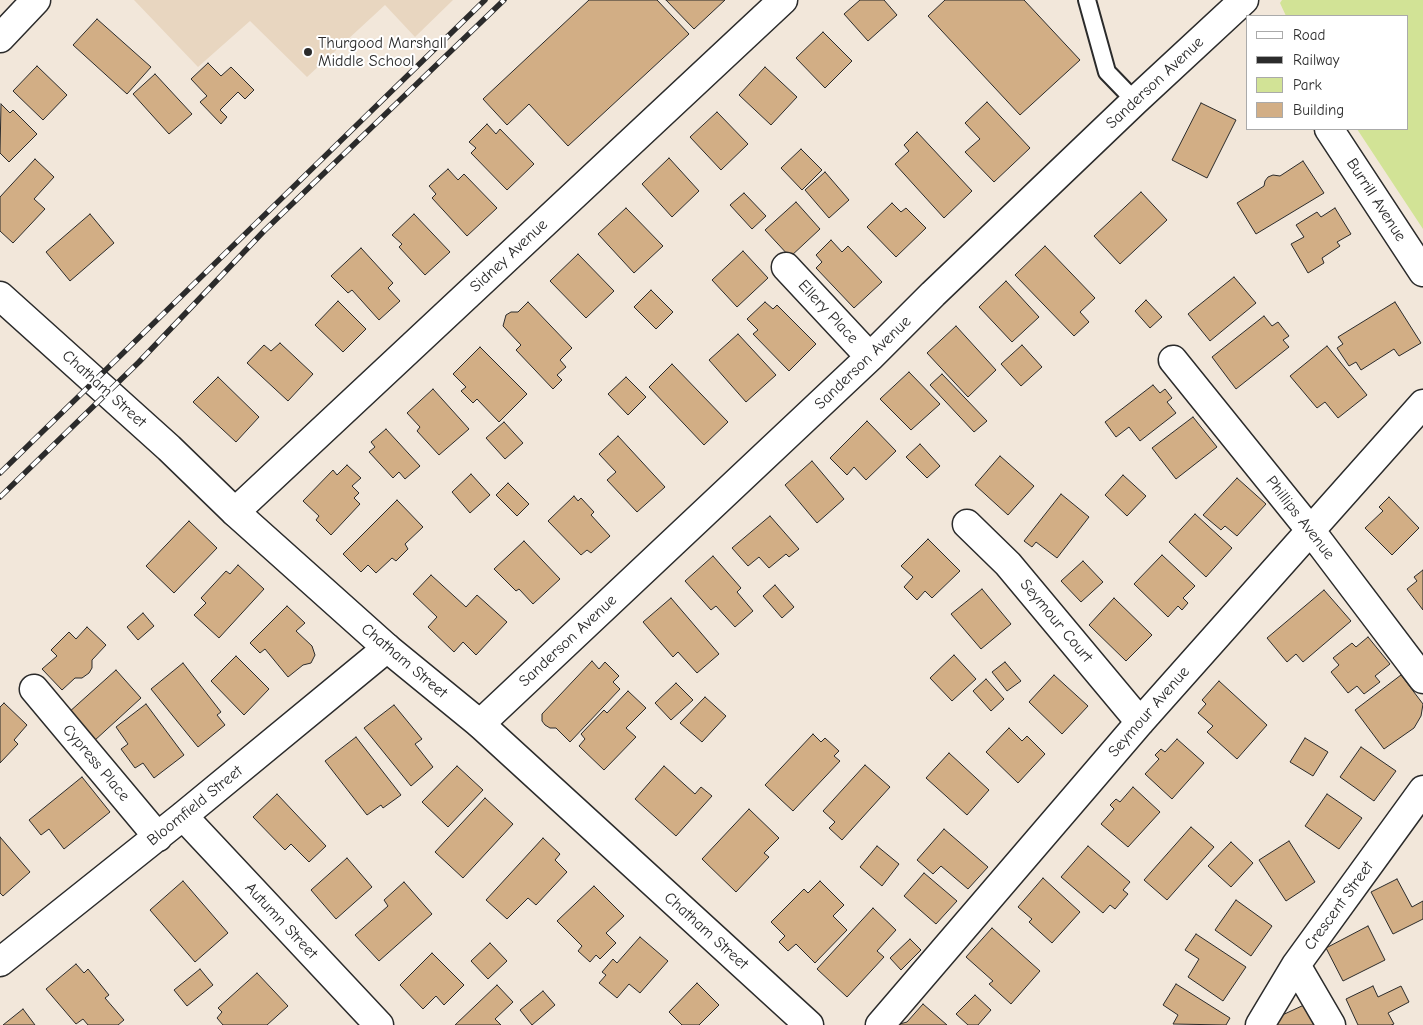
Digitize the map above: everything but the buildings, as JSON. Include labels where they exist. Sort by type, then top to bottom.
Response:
[{"type":"street","points":[[0,38],[36,0]]},
{"type":"street","name":"Sidney Avenue","points":[[235,512],[783,0]]},
{"type":"street","points":[[1244,0],[1254,15]]},
{"type":"street","name":"Sanderson Avenue","points":[[480,724],[870,357],[933,294],[1135,101],[1244,0]]},
{"type":"street","name":"Burrill Avenue","points":[[1330,130],[1423,272]]},
{"type":"street","name":"Ellery Place","points":[[786,268],[870,357]]},
{"type":"street","name":"Chatham Street","points":[[0,296],[169,448],[235,512],[387,648],[480,724],[809,1025]]},
{"type":"street","name":"Phillips Avenue","points":[[1173,360],[1311,531],[1423,679]]},
{"type":"street","name":"Seymour Avenue","points":[[880,1025],[1140,722],[1423,404]]},
{"type":"street","name":"Seymour Court","points":[[967,524],[1008,564],[1140,722]]},
{"type":"street","name":"Bloomfield Street","points":[[0,962],[158,837],[387,648]]},
{"type":"street","name":"Cypress Place","points":[[34,689],[158,837]]},
{"type":"street","name":"Crescent Street","points":[[1260,1025],[1296,965],[1423,790]]},
{"type":"street","name":"Autumn Street","points":[[183,816],[379,1025]]},
{"type":"street","points":[[1296,965],[1331,1025]]},
{"type":"lane","points":[[1087,0],[1107,72],[1135,101]]},
{"type":"shaded area","name":"Thurgood Marshall Middle School","points":[[134,0],[453,0],[415,37],[385,5],[307,77],[250,21],[198,67]]},
{"type":"green space","points":[[1282,0],[1423,0],[1423,229],[1358,130],[1408,130],[1408,15],[1286,15],[1280,3]]},
{"type":"railway","points":[[0,473],[485,0]]},
{"type":"railway","points":[[0,497],[139,362],[264,231],[504,0]]},
{"type":"place","name":"Thurgood Marshall Middle School","points":[[308,52]]}]
